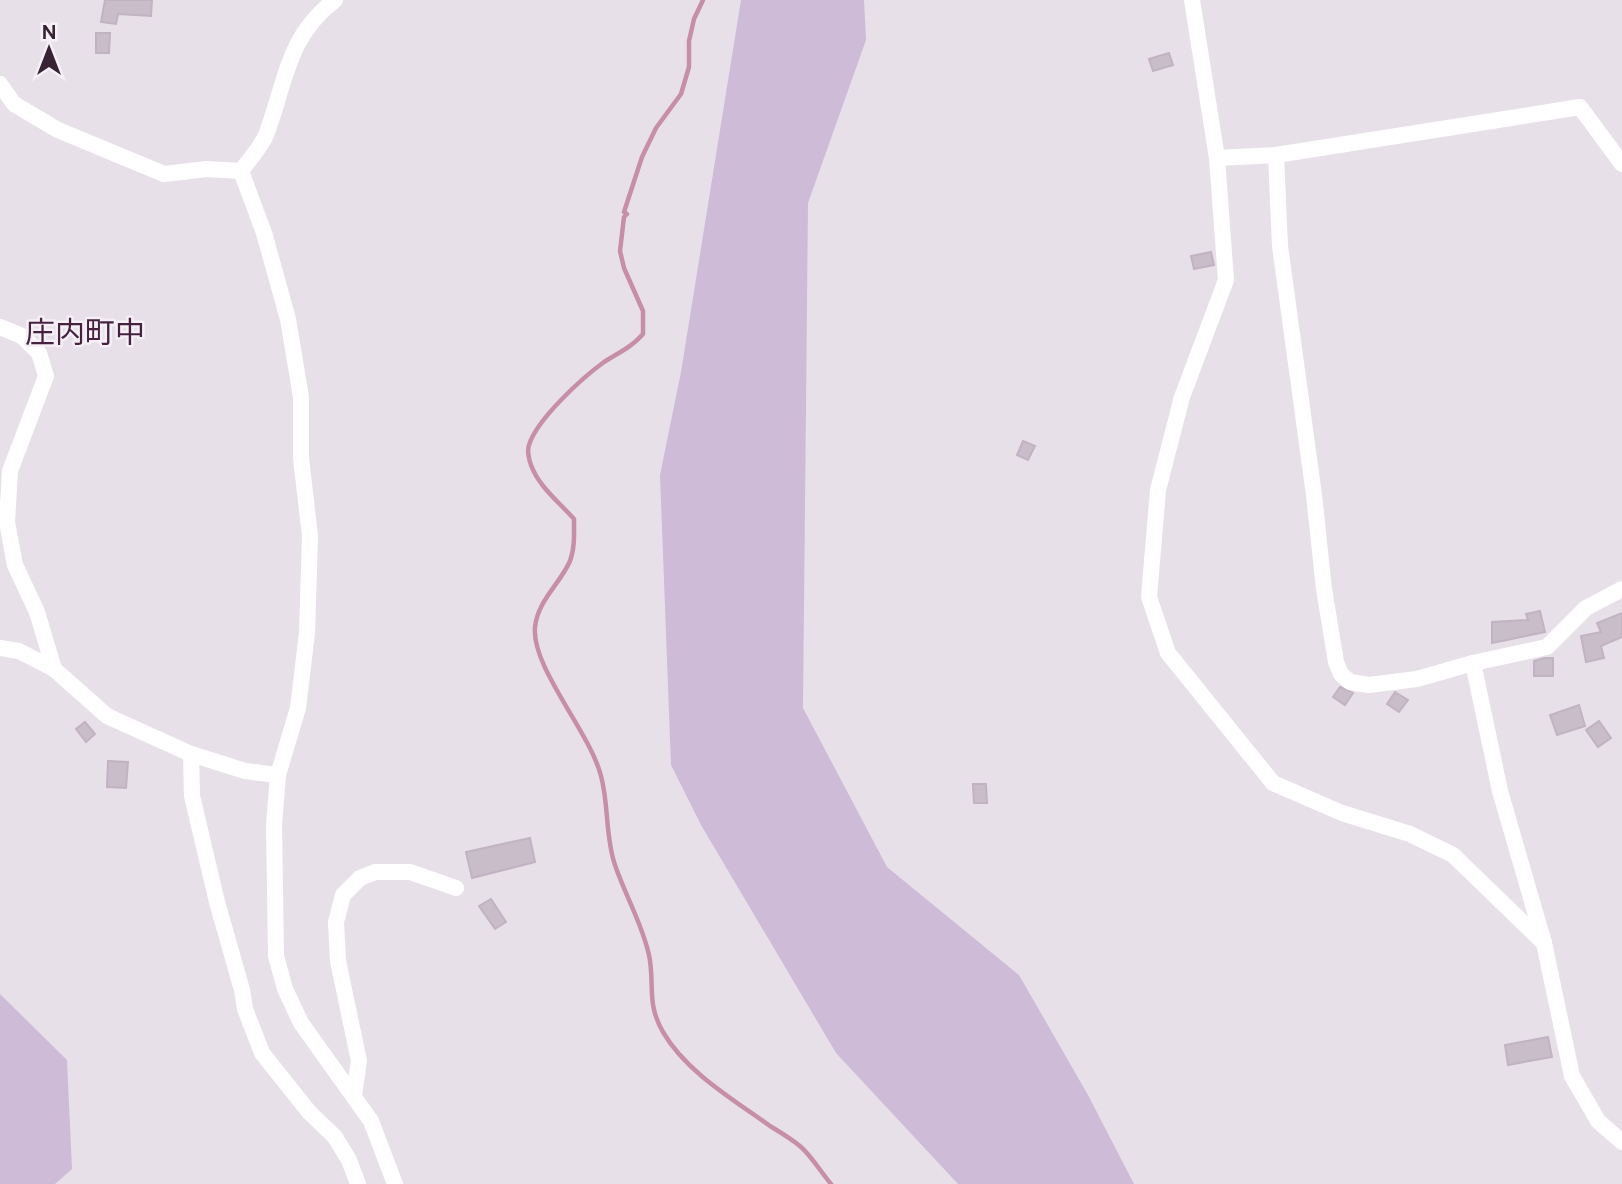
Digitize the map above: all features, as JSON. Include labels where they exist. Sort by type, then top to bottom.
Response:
[{"type":"street","points":[[241,171],[265,137],[283,75],[303,34],[322,10],[335,0]]},
{"type":"street","points":[[1192,0],[1217,158],[1226,279],[1182,397],[1158,490],[1149,597],[1168,653],[1273,783],[1342,813],[1410,834],[1453,855],[1544,943]]},
{"type":"street","points":[[0,84],[14,104],[58,131],[164,174],[207,169],[241,171]]},
{"type":"street","points":[[1217,158],[1276,155],[1580,107],[1622,164]]},
{"type":"street","points":[[1276,155],[1280,246],[1306,430],[1324,589],[1336,662],[1341,674],[1350,682],[1370,685],[1417,679],[1474,663],[1547,648],[1587,608],[1622,589]]},
{"type":"street","points":[[241,171],[264,233],[288,319],[301,397],[301,458],[310,536],[307,633],[298,708],[278,775],[274,825],[276,956],[285,989],[301,1023],[371,1121],[395,1184]]},
{"type":"street","points":[[0,327],[22,336],[39,353],[46,376],[10,471],[7,522],[16,565],[37,611],[54,669]]},
{"type":"street","points":[[0,648],[19,651],[54,669],[107,716],[191,754],[245,771],[278,775]]},
{"type":"street","points":[[1474,663],[1500,791],[1544,943],[1572,1076],[1598,1121],[1622,1142]]},
{"type":"street","points":[[191,754],[192,796],[216,902],[245,1009],[262,1053],[309,1112],[335,1137],[349,1160],[358,1184]]},
{"type":"street","points":[[354,1095],[359,1061],[338,961],[336,922],[343,895],[360,878],[375,872],[410,872],[456,888]]},
{"type":"shaded area","points":[[741,0],[864,0],[866,40],[808,203],[803,708],[887,867],[1019,975],[1088,1095],[1134,1184],[958,1184],[836,1053],[701,825],[671,765],[660,475],[681,372]]},
{"type":"shaded area","points":[[0,994],[67,1060],[72,1169],[55,1184],[0,1184]]},
{"type":"building","points":[[105,0],[152,0],[151,16],[118,14],[116,24],[101,22]]},
{"type":"building","points":[[96,33],[110,33],[109,53],[96,53]]},
{"type":"building","points":[[1169,53],[1173,65],[1153,71],[1149,59]]},
{"type":"building","points":[[1211,252],[1214,265],[1194,269],[1191,256]]},
{"type":"building","points":[[1023,441],[1035,446],[1028,460],[1017,455]]},
{"type":"building","points":[[1540,611],[1545,632],[1492,643],[1492,622],[1528,620],[1526,614]]},
{"type":"building","points":[[1622,613],[1622,637],[1601,646],[1604,658],[1586,662],[1581,636],[1601,632],[1597,623]]},
{"type":"building","points":[[1553,658],[1553,676],[1534,676],[1534,661]]},
{"type":"building","points":[[1340,687],[1353,693],[1345,705],[1333,697]]},
{"type":"building","points":[[1395,692],[1408,700],[1399,712],[1387,704]]},
{"type":"building","points":[[1579,705],[1585,726],[1557,735],[1550,715]]},
{"type":"building","points":[[1599,721],[1611,738],[1598,747],[1586,730]]},
{"type":"building","points":[[85,722],[95,734],[86,742],[76,729]]},
{"type":"building","points":[[108,761],[128,762],[126,788],[107,787]]},
{"type":"building","points":[[973,784],[986,784],[987,803],[974,803]]},
{"type":"building","points":[[530,838],[535,862],[472,878],[466,852]]},
{"type":"building","points":[[491,899],[506,922],[495,929],[479,906]]},
{"type":"building","points":[[1548,1037],[1552,1057],[1508,1065],[1505,1045]]},
{"type":"waterway","points":[[703,0],[694,19],[689,41],[689,67],[681,94],[656,128],[642,157],[624,212],[627,214],[624,217],[620,251],[624,268],[643,311],[643,334],[573,388],[541,423],[528,447],[530,463],[539,480],[574,519],[572,556],[540,609],[535,627],[536,643],[551,680],[595,759],[601,776],[612,854],[646,943],[651,965],[654,1012],[663,1032],[684,1060],[697,1072],[801,1147],[831,1184]]},
{"type":"district","name":"庄内町中","points":[[85,332]]}]
